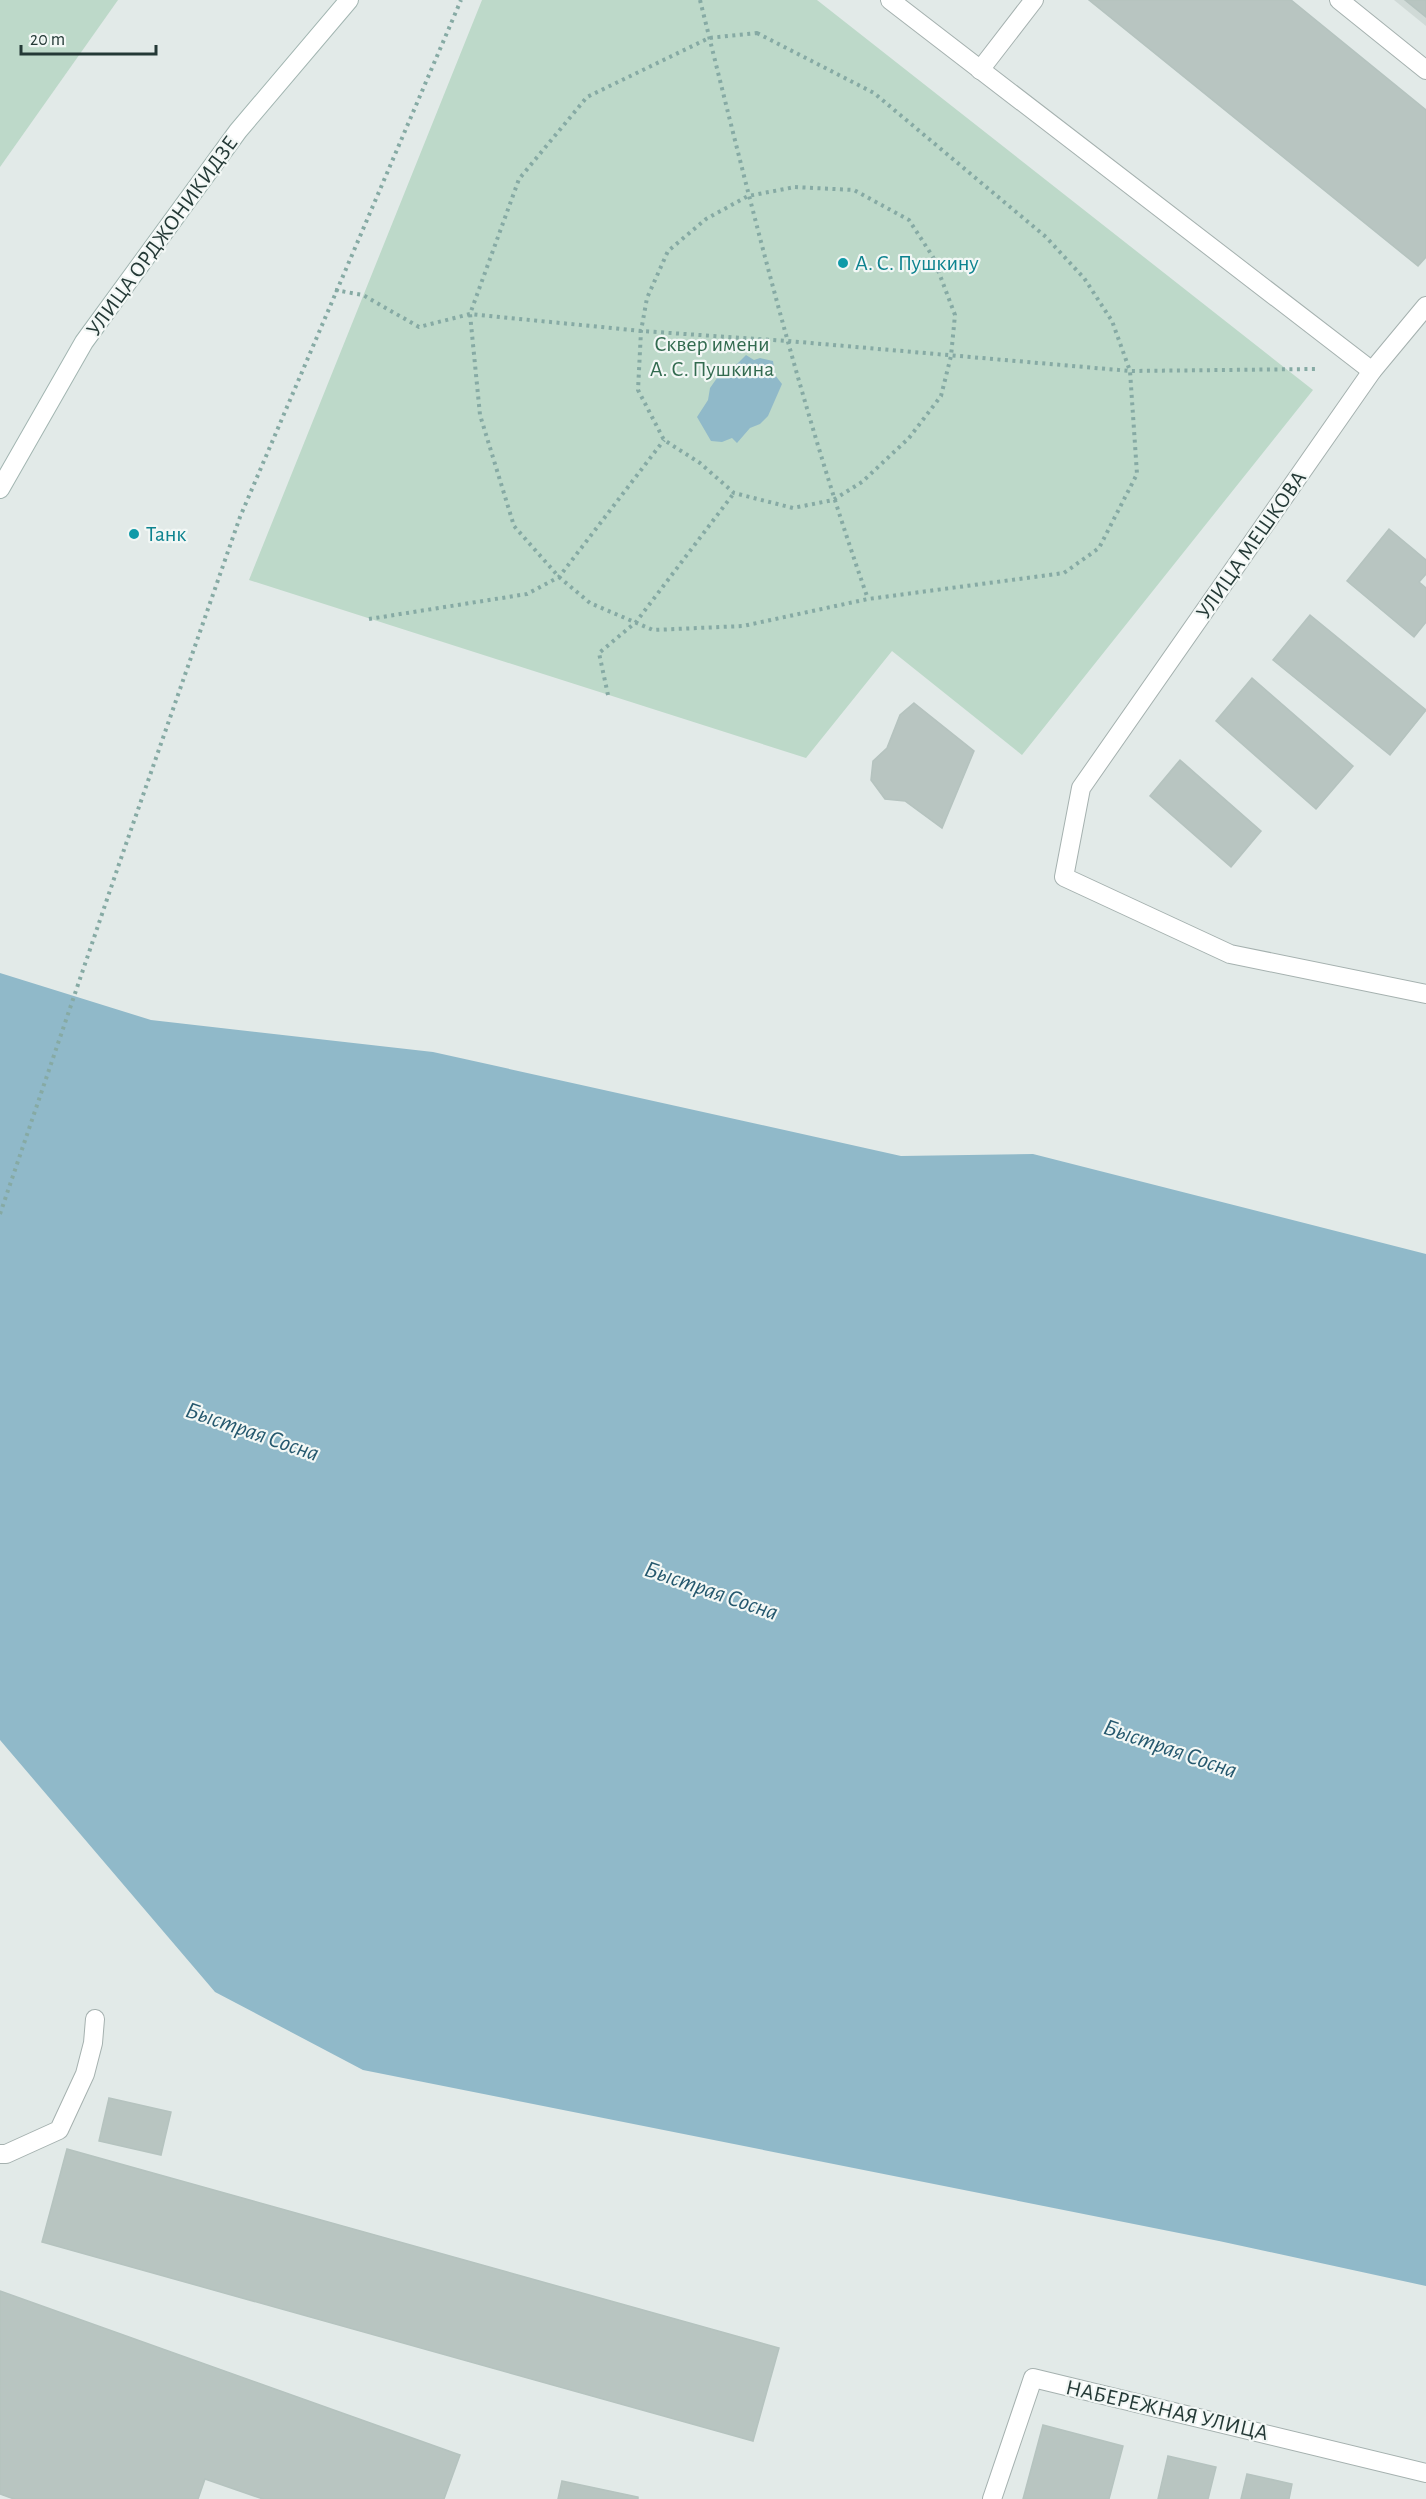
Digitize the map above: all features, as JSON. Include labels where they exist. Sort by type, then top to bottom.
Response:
[{"type":"street","name":"УЛИЦА ОРДЖОНИКИДЗЕ","points":[[0,489],[84,342],[238,131],[349,0]]},
{"type":"street","points":[[890,0],[1372,371]]},
{"type":"street","points":[[980,70],[1034,0]]},
{"type":"street","points":[[1339,0],[1426,70]]},
{"type":"street","name":"УЛИЦА МЕШКОВА","points":[[1426,306],[1372,371],[1082,788],[1064,877],[1230,954],[1426,994]]},
{"type":"street","points":[[0,2154],[6,2154],[59,2130],[85,2074],[93,2043],[95,2019]]},
{"type":"street","name":"НАБЕРЕЖНАЯ УЛИЦА","points":[[992,2499],[1033,2378],[1426,2472]]},
{"type":"path","points":[[0,1214],[240,517],[460,0]]},
{"type":"path","points":[[700,0],[748,196],[788,341],[833,500],[868,599]]},
{"type":"path","points":[[757,33],[874,93],[1046,237],[1084,278],[1112,321],[1130,371],[1137,474],[1099,548],[1064,573],[868,599],[743,626],[653,630],[590,603],[559,577],[514,526],[480,415],[470,314],[519,179],[587,97],[709,38],[757,33]]},
{"type":"path","points":[[795,188],[854,190],[909,220],[933,257],[955,315],[951,356],[941,396],[909,438],[862,482],[833,500],[793,508],[734,493],[700,463],[664,440],[638,390],[641,331],[647,298],[668,251],[706,219],[748,196],[795,188]]},
{"type":"path","points":[[335,290],[363,296],[419,327],[470,314],[641,331],[788,341],[1130,371],[1317,369]]},
{"type":"path","points":[[369,619],[527,594],[559,577],[664,440]]},
{"type":"path","points":[[608,695],[599,653],[636,622],[734,493]]},
{"type":"shaded area","points":[[1394,0],[1426,0],[1426,26]]},
{"type":"green space","points":[[0,0],[118,0],[0,167]]},
{"type":"green space","name":"Сквер имени А. С. Пушкина","points":[[482,0],[817,0],[1313,390],[1022,755],[892,651],[806,758],[249,580]]},
{"type":"water","points":[[746,355],[754,360],[760,358],[773,361],[775,375],[782,384],[768,416],[760,424],[750,428],[737,443],[732,438],[722,442],[711,441],[697,417],[708,400],[710,388],[722,371],[737,364]]},
{"type":"water","name":"Быстрая Сосна","points":[[0,973],[151,1020],[433,1052],[901,1156],[1033,1154],[1426,1254],[1426,2286],[1219,2241],[363,2070],[215,1992],[0,1740]]},
{"type":"building","points":[[1089,0],[1291,0],[1426,110],[1426,257],[1418,266]]},
{"type":"building","points":[[1405,0],[1426,0],[1426,17]]},
{"type":"building","points":[[1389,529],[1426,560],[1426,574],[1419,582],[1426,588],[1426,622],[1414,637],[1347,581]]},
{"type":"building","points":[[1310,615],[1426,710],[1390,755],[1273,660]]},
{"type":"building","points":[[1252,678],[1353,766],[1316,809],[1216,721]]},
{"type":"building","points":[[914,703],[974,751],[942,828],[905,801],[885,799],[871,780],[873,761],[887,748],[900,715]]},
{"type":"building","points":[[1180,760],[1261,831],[1231,867],[1150,796]]},
{"type":"building","points":[[109,2098],[171,2112],[161,2155],[99,2141]]},
{"type":"building","points":[[67,2149],[779,2348],[753,2441],[42,2242]]},
{"type":"building","points":[[0,2291],[460,2455],[444,2499],[263,2499],[205,2479],[198,2499],[14,2499],[0,2494]]},
{"type":"building","points":[[1043,2425],[1123,2446],[1109,2499],[1023,2499]]},
{"type":"building","points":[[1168,2456],[1216,2467],[1208,2499],[1158,2499]]},
{"type":"building","points":[[1247,2474],[1292,2484],[1289,2499],[1241,2499]]},
{"type":"building","points":[[562,2481],[638,2497],[638,2499],[558,2499]]},
{"type":"place","name":"А. С. Пушкину","points":[[843,263]]},
{"type":"place","name":"Танк","points":[[134,534]]}]
